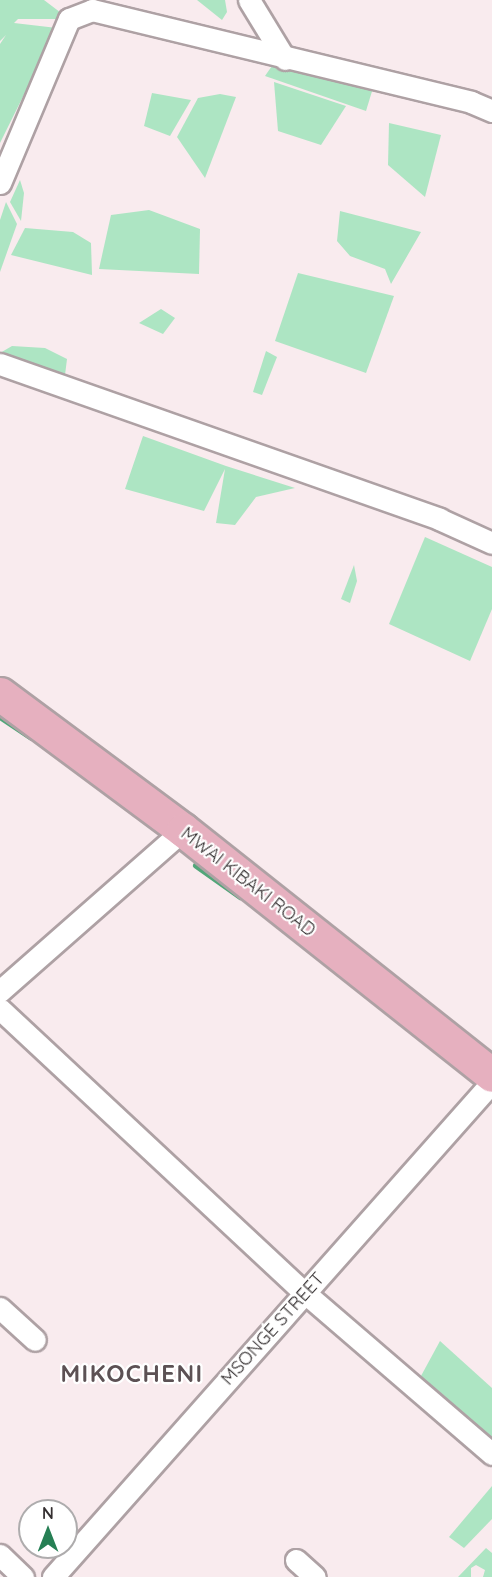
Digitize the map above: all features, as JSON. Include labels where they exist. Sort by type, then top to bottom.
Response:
[{"type":"main road","name":"MWAI KIBAKI ROAD","points":[[0,694],[183,830],[492,1075]]},
{"type":"street","points":[[249,0],[285,59]]},
{"type":"street","points":[[0,183],[69,19],[82,12],[106,12],[285,59],[471,102],[492,111]]},
{"type":"street","points":[[0,364],[439,519],[492,543]]},
{"type":"street","points":[[0,991],[183,830]]},
{"type":"street","points":[[0,1009],[305,1293],[492,1454]]},
{"type":"street","name":"MSONGE STREET","points":[[53,1577],[492,1082]]},
{"type":"street","points":[[0,1308],[35,1340]]},
{"type":"street","points":[[0,1556],[23,1577]]},
{"type":"street","points":[[296,1560],[315,1577]]},
{"type":"green space","points":[[0,0],[44,0],[69,19],[18,19],[14,23],[57,28],[0,143],[0,44],[6,35],[0,41]]},
{"type":"green space","points":[[197,0],[225,0],[227,12],[222,20]]},
{"type":"green space","points":[[274,63],[373,88],[366,111],[265,76]]},
{"type":"green space","points":[[274,82],[346,106],[321,145],[278,131]]},
{"type":"green space","points":[[152,93],[191,100],[170,136],[144,126]]},
{"type":"green space","points":[[220,94],[236,97],[205,178],[177,137],[198,98]]},
{"type":"green space","points":[[389,123],[441,135],[425,197],[388,165]]},
{"type":"green space","points":[[20,180],[24,193],[21,221],[10,202]]},
{"type":"green space","points":[[6,202],[17,224],[0,272],[0,220]]},
{"type":"green space","points":[[149,210],[200,229],[199,274],[99,269],[111,215]]},
{"type":"green space","points":[[340,211],[421,232],[391,284],[385,269],[350,256],[337,241]]},
{"type":"green space","points":[[25,228],[73,232],[91,243],[92,275],[11,255]]},
{"type":"green space","points":[[298,273],[394,296],[366,373],[275,341]]},
{"type":"green space","points":[[161,309],[175,318],[163,334],[139,323]]},
{"type":"green space","points":[[12,346],[45,348],[67,359],[64,383],[0,359],[0,353]]},
{"type":"green space","points":[[266,351],[277,357],[262,395],[253,392]]},
{"type":"green space","points":[[143,436],[295,488],[256,497],[235,525],[216,523],[225,469],[204,511],[125,489]]},
{"type":"green space","points":[[425,537],[492,567],[492,609],[470,661],[389,624]]},
{"type":"green space","points":[[354,565],[357,581],[350,603],[341,599]]},
{"type":"green space","points":[[440,1341],[492,1388],[492,1442],[415,1387]]},
{"type":"green space","points":[[492,1486],[492,1519],[464,1548],[449,1537]]},
{"type":"green space","points":[[486,1548],[492,1553],[492,1577],[483,1577],[485,1570],[476,1565],[471,1568],[471,1577],[458,1577]]},
{"type":"waterway","points":[[0,716],[31,737]]},
{"type":"waterway","points":[[196,865],[240,896]]},
{"type":"district","name":"MIKOCHENI","points":[[132,1374]]}]
